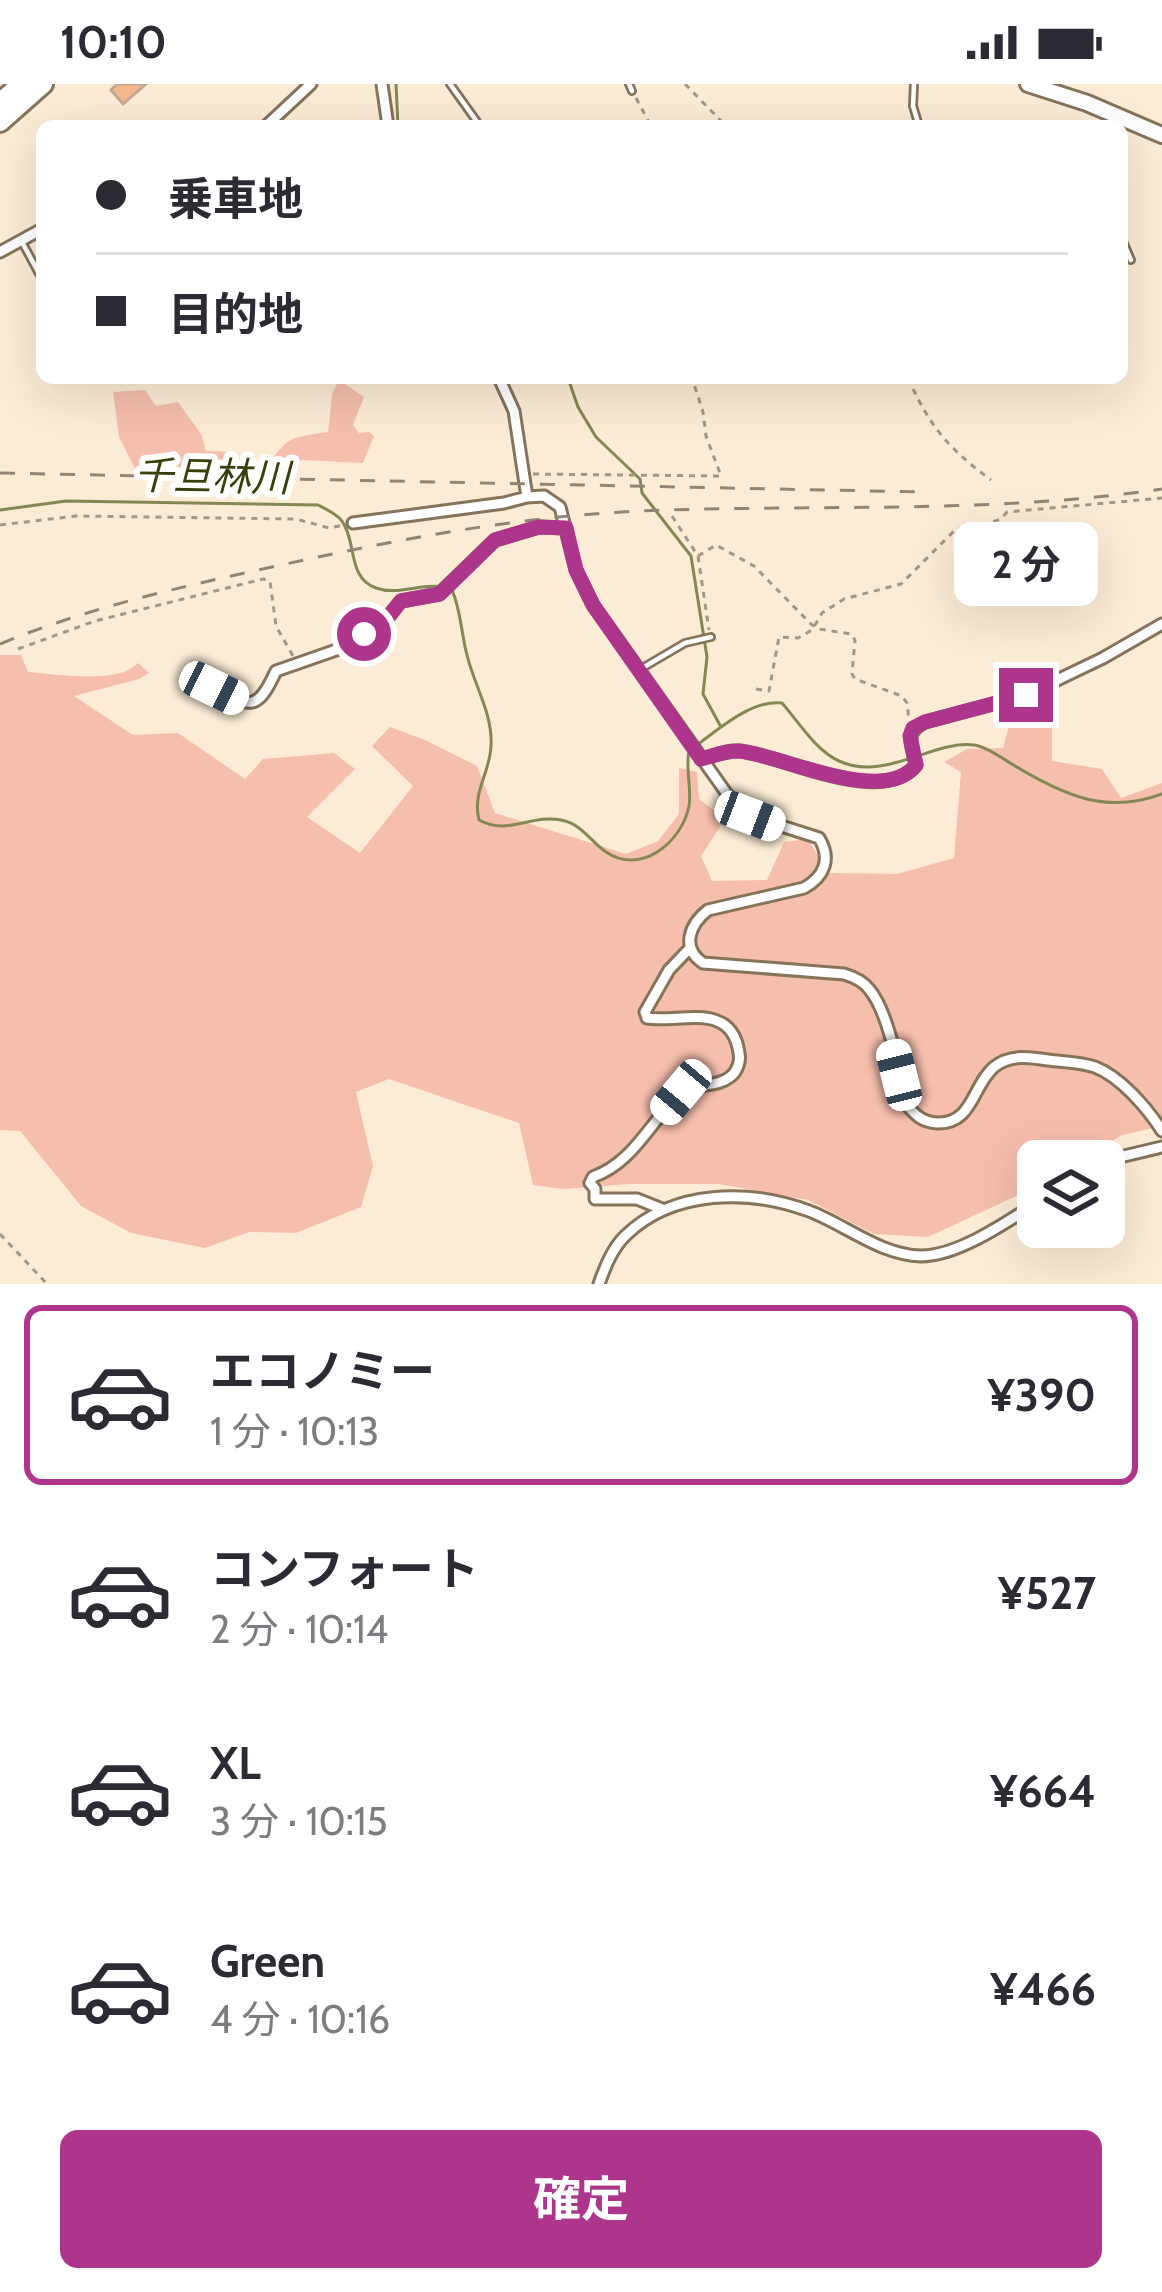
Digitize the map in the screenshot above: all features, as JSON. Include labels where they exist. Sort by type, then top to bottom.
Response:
[{"type":"highway","points":[[0,103],[31,88]]},
{"type":"highway","points":[[0,127],[31,88]]},
{"type":"street","points":[[272,120],[311,84]]},
{"type":"street","points":[[382,84],[387,120]]},
{"type":"street","points":[[1028,84],[1106,118]]},
{"type":"street","points":[[1128,125],[1162,135]]},
{"type":"street","points":[[0,252],[36,233]]},
{"type":"street","points":[[502,384],[514,411],[527,497]]},
{"type":"street","points":[[353,523],[527,497],[544,496],[560,507],[576,570],[593,605],[732,801],[750,816],[819,838],[824,847],[824,871],[816,882],[708,910],[696,919],[690,932],[694,957],[703,963],[844,974],[857,979],[878,1003],[906,1103],[917,1117],[931,1123],[958,1118],[994,1067],[1012,1058],[1030,1057],[1094,1066],[1114,1078],[1162,1131]]},
{"type":"street","points":[[214,688],[246,704],[256,703],[276,671],[342,648],[386,620],[401,601],[440,594],[495,540],[539,527],[566,528]]},
{"type":"street","points":[[700,757],[736,750],[848,780],[908,774],[916,765],[910,736],[913,728],[1026,695],[1162,624]]},
{"type":"street","points":[[662,1208],[637,1198],[595,1198],[590,1183],[636,1145],[681,1092],[719,1083],[732,1077],[737,1068],[740,1055],[733,1034],[718,1021],[705,1016],[647,1018],[645,1012],[669,970],[690,948]]},
{"type":"street","points":[[1125,1156],[1162,1147]]},
{"type":"street","points":[[599,1284],[625,1236],[662,1208],[706,1198],[748,1198],[811,1211],[882,1247],[916,1256],[957,1248],[1017,1214]]},
{"type":"lane","points":[[450,84],[476,120]]},
{"type":"lane","points":[[914,84],[917,120]]},
{"type":"lane","points":[[21,240],[36,268]]},
{"type":"lane","points":[[1128,253],[1131,260]]},
{"type":"lane","points":[[639,670],[686,643],[710,637]]},
{"type":"path","points":[[685,84],[720,120]]},
{"type":"path","points":[[630,88],[647,120]]},
{"type":"path","points":[[523,470],[535,475],[721,476],[694,384]]},
{"type":"path","points":[[911,384],[934,429],[962,459],[991,480]]},
{"type":"path","points":[[757,689],[769,691],[778,637],[798,638],[844,599],[901,584],[956,529],[1001,519],[1007,512],[1162,498]]},
{"type":"path","points":[[0,525],[76,516],[296,519],[329,528],[353,523]]},
{"type":"path","points":[[672,516],[698,556],[710,637]]},
{"type":"path","points":[[698,556],[716,545],[754,566],[815,626],[853,636],[855,679],[902,696],[913,728]]},
{"type":"path","points":[[18,650],[95,620],[263,579],[273,587],[276,626],[297,663]]},
{"type":"path","points":[[0,1234],[47,1284]]},
{"type":"shaded area","points":[[337,384],[345,384],[364,397],[353,425],[359,433],[374,436],[363,463],[301,460],[297,465],[264,470],[290,440],[328,432]]},
{"type":"shaded area","points":[[145,390],[156,406],[178,402],[201,434],[206,451],[234,452],[233,470],[135,469],[119,437],[113,392]]},
{"type":"shaded area","points":[[0,655],[21,655],[28,672],[70,676],[116,674],[138,663],[149,673],[74,696],[133,735],[178,733],[245,779],[263,759],[334,753],[355,769],[307,817],[360,853],[413,786],[372,746],[390,727],[477,766],[495,813],[626,854],[658,841],[679,814],[679,768],[697,772],[699,799],[725,819],[701,856],[712,881],[767,880],[784,842],[808,839],[828,873],[897,874],[954,858],[961,772],[944,762],[967,749],[1003,748],[1009,725],[1052,723],[1052,761],[1102,769],[1121,798],[1162,783],[1162,1126],[1114,1140],[1017,1140],[1017,1196],[928,1237],[874,1234],[808,1200],[719,1184],[563,1189],[533,1185],[519,1123],[389,1079],[356,1092],[373,1166],[361,1207],[296,1233],[249,1232],[205,1248],[131,1233],[81,1206],[20,1131],[0,1130]]},
{"type":"building","points":[[117,84],[146,84],[123,104],[111,90]]},
{"type":"waterway","points":[[396,84],[398,120]]},
{"type":"waterway","points":[[570,384],[596,437],[640,479],[642,493],[691,556],[707,657],[703,694],[721,727]]},
{"type":"waterway","name":"千旦林川","points":[[0,510],[66,501],[318,505],[334,514],[347,529],[356,568],[367,583],[395,591],[433,586],[452,590],[491,734],[477,810],[479,820],[490,824],[561,820],[619,858],[646,857],[669,843],[685,819],[690,799],[689,751]]},
{"type":"waterway","name":"千旦林川","points":[[697,745],[748,710],[782,703],[823,750],[856,766],[891,764],[942,748],[974,745],[1050,786],[1086,799],[1123,803],[1162,794]]},
{"type":"railway","points":[[0,473],[922,492]]},
{"type":"railway","points":[[0,644],[100,609],[203,582],[370,546],[519,522],[669,510],[1039,502],[1162,489]]},
{"type":"route","points":[[364,634],[394,613],[401,601],[440,594],[495,540],[539,527],[566,528],[576,570],[593,605],[701,759],[736,750],[848,780],[883,780],[908,774],[916,765],[910,736],[913,728],[1026,695]]}]
